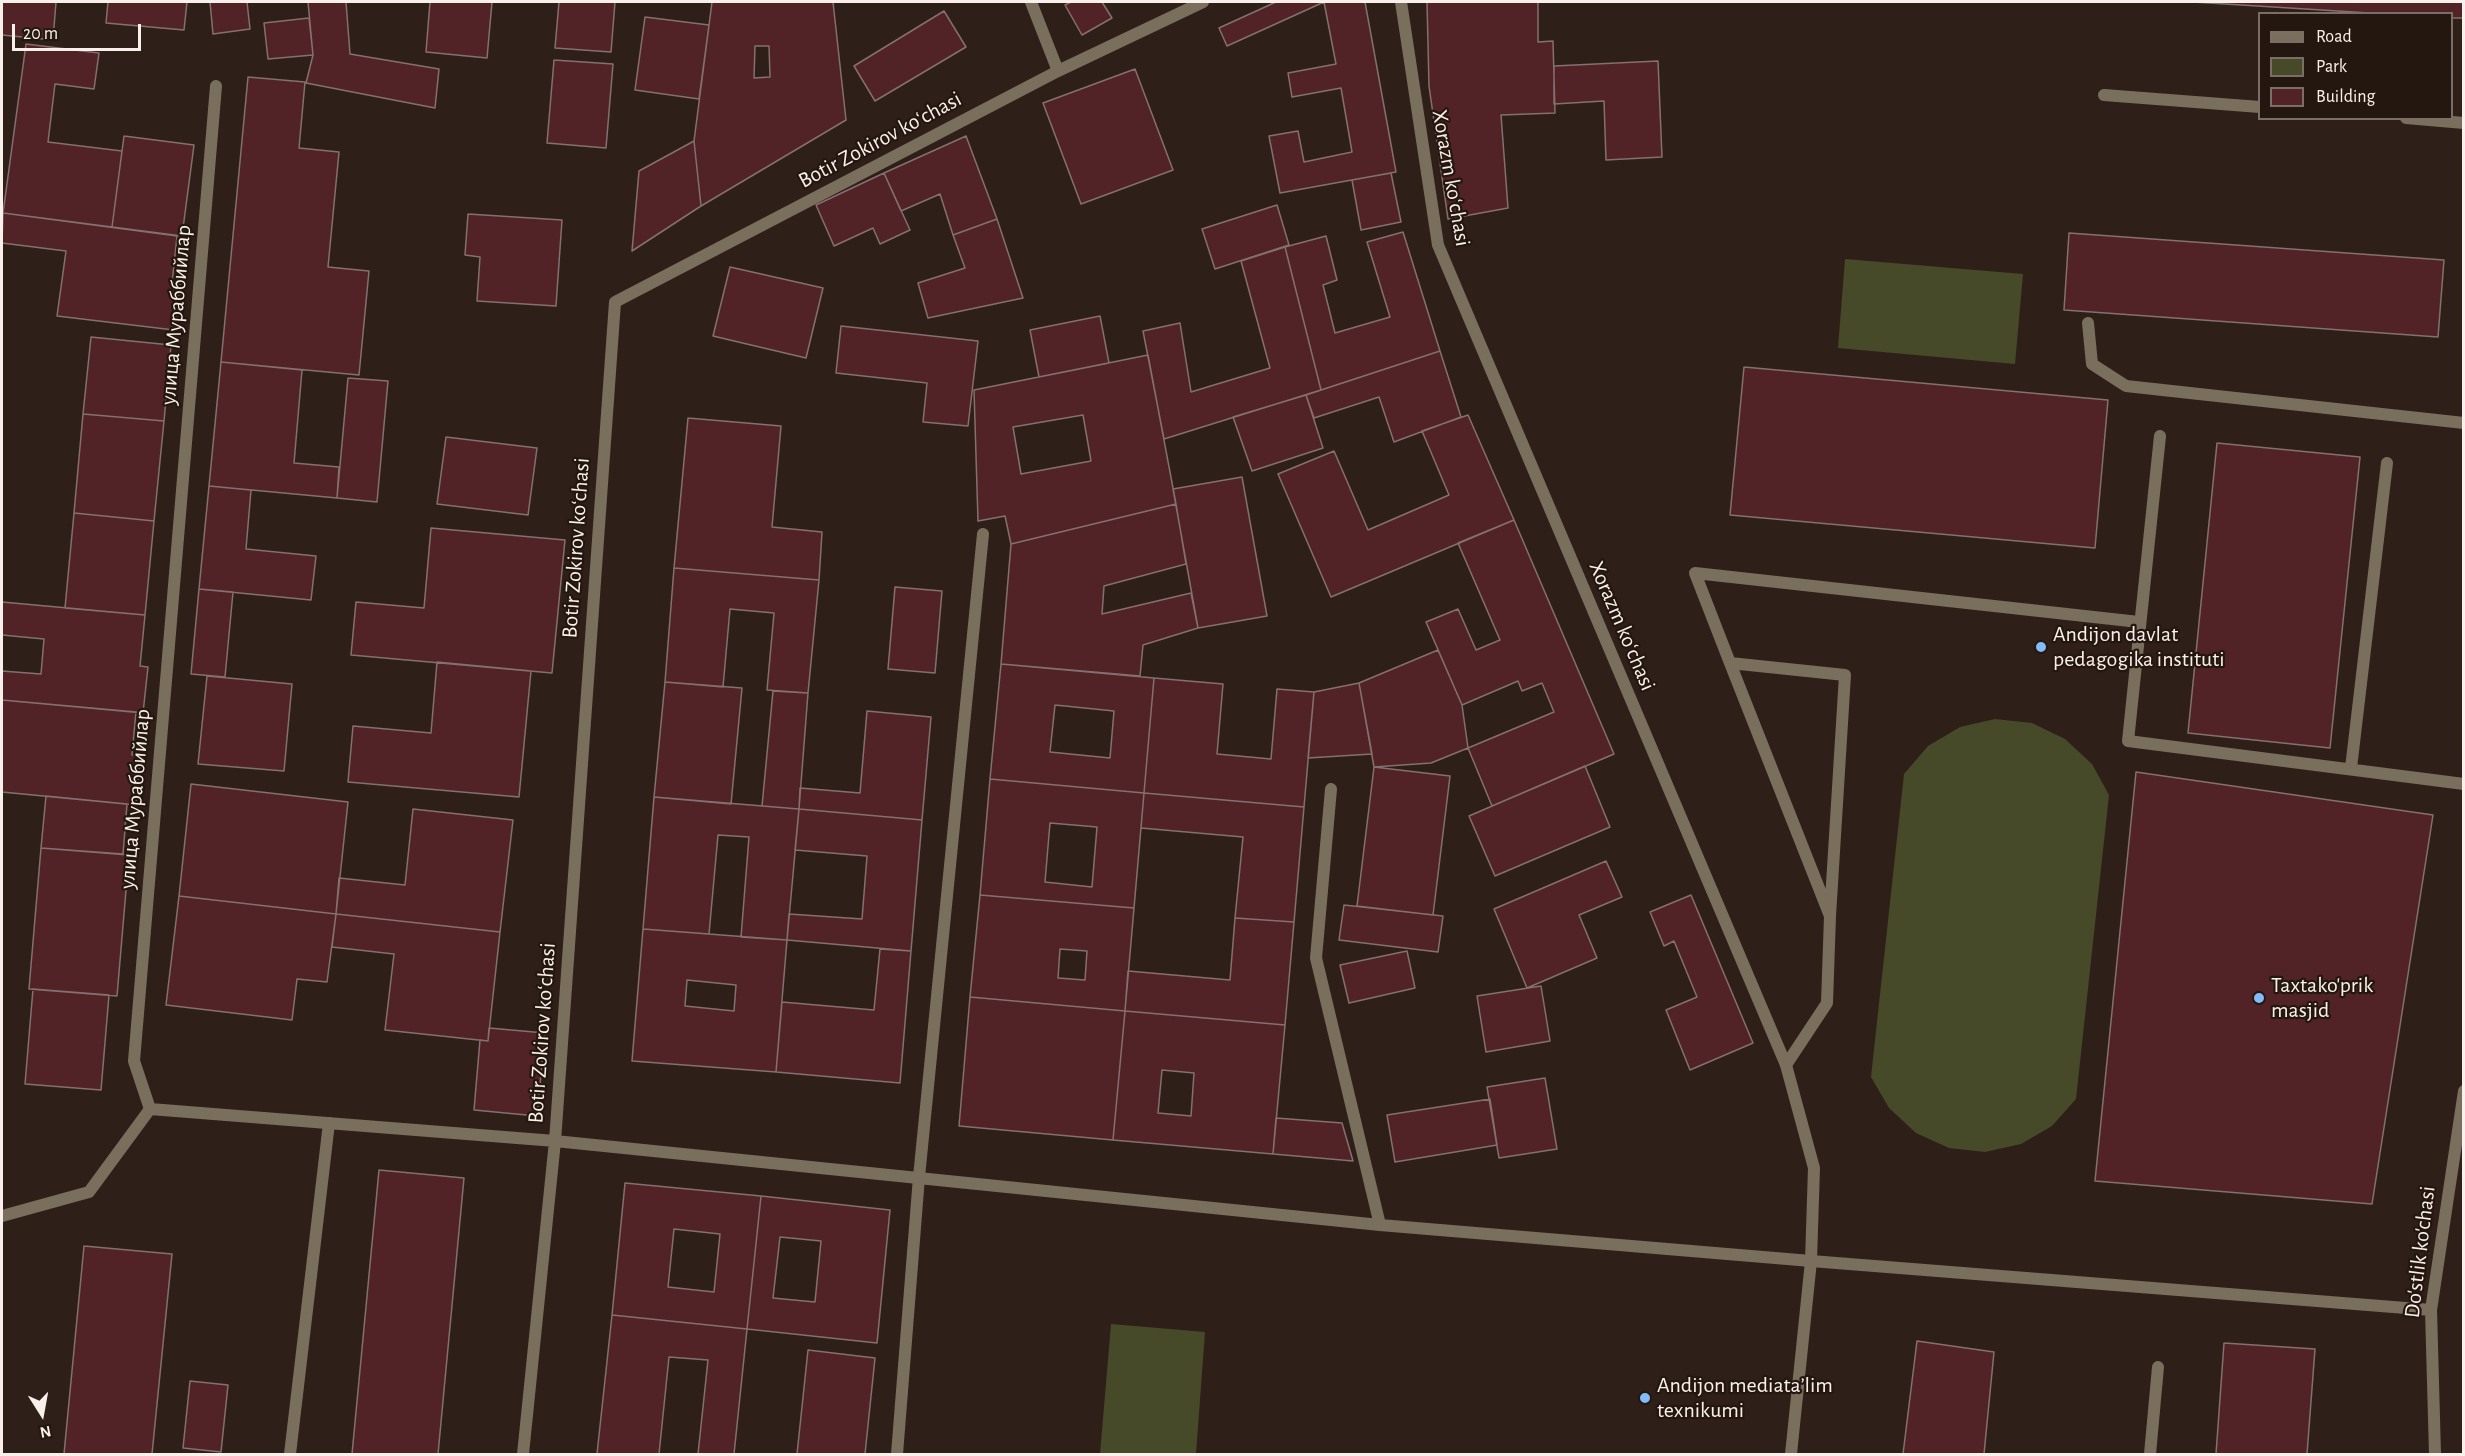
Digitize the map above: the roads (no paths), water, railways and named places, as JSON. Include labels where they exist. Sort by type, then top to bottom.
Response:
[{"type":"street","points":[[1031,2],[1058,71]]},
{"type":"street","name":"Botir Zokirov koʻchasi","points":[[523,1455],[555,1141],[615,302],[1058,71],[1203,2]]},
{"type":"street","name":"Xorazm koʻchasi","points":[[1401,2],[1438,245],[1786,1065],[1814,1168],[1811,1262],[1791,1455]]},
{"type":"street","name":"улица Мураббийлар","points":[[150,1109],[134,1061],[216,86]]},
{"type":"street","points":[[2104,95],[2258,107]]},
{"type":"street","points":[[2429,120],[2463,123]]},
{"type":"street","points":[[2088,323],[2092,364],[2126,386],[2463,423]]},
{"type":"street","points":[[2160,436],[2128,741],[2463,784]]},
{"type":"street","points":[[2351,768],[2387,463]]},
{"type":"street","points":[[897,1455],[919,1177],[983,534]]},
{"type":"street","points":[[1830,916],[1695,573],[2139,622]]},
{"type":"street","points":[[1730,663],[1845,675],[1827,1003],[1786,1065]]},
{"type":"street","points":[[1330,789],[1316,958],[1380,1225]]},
{"type":"street","name":"Do'stlik ko'chasi","points":[[2435,1455],[2431,1310],[2463,1091]]},
{"type":"street","points":[[2,1216],[89,1192],[150,1109],[555,1141],[1380,1225],[1811,1262],[2431,1310]]},
{"type":"street","points":[[290,1455],[328,1123]]},
{"type":"street","points":[[2150,1455],[2158,1367]]},
{"type":"place","name":"Andijon davlat pedagogika instituti","points":[[2041,647]]},
{"type":"place","name":"Taxtako'prik masjid","points":[[2259,998]]},
{"type":"place","name":"Andijon mediataʼlim texnikumi","points":[[1645,1398]]}]
